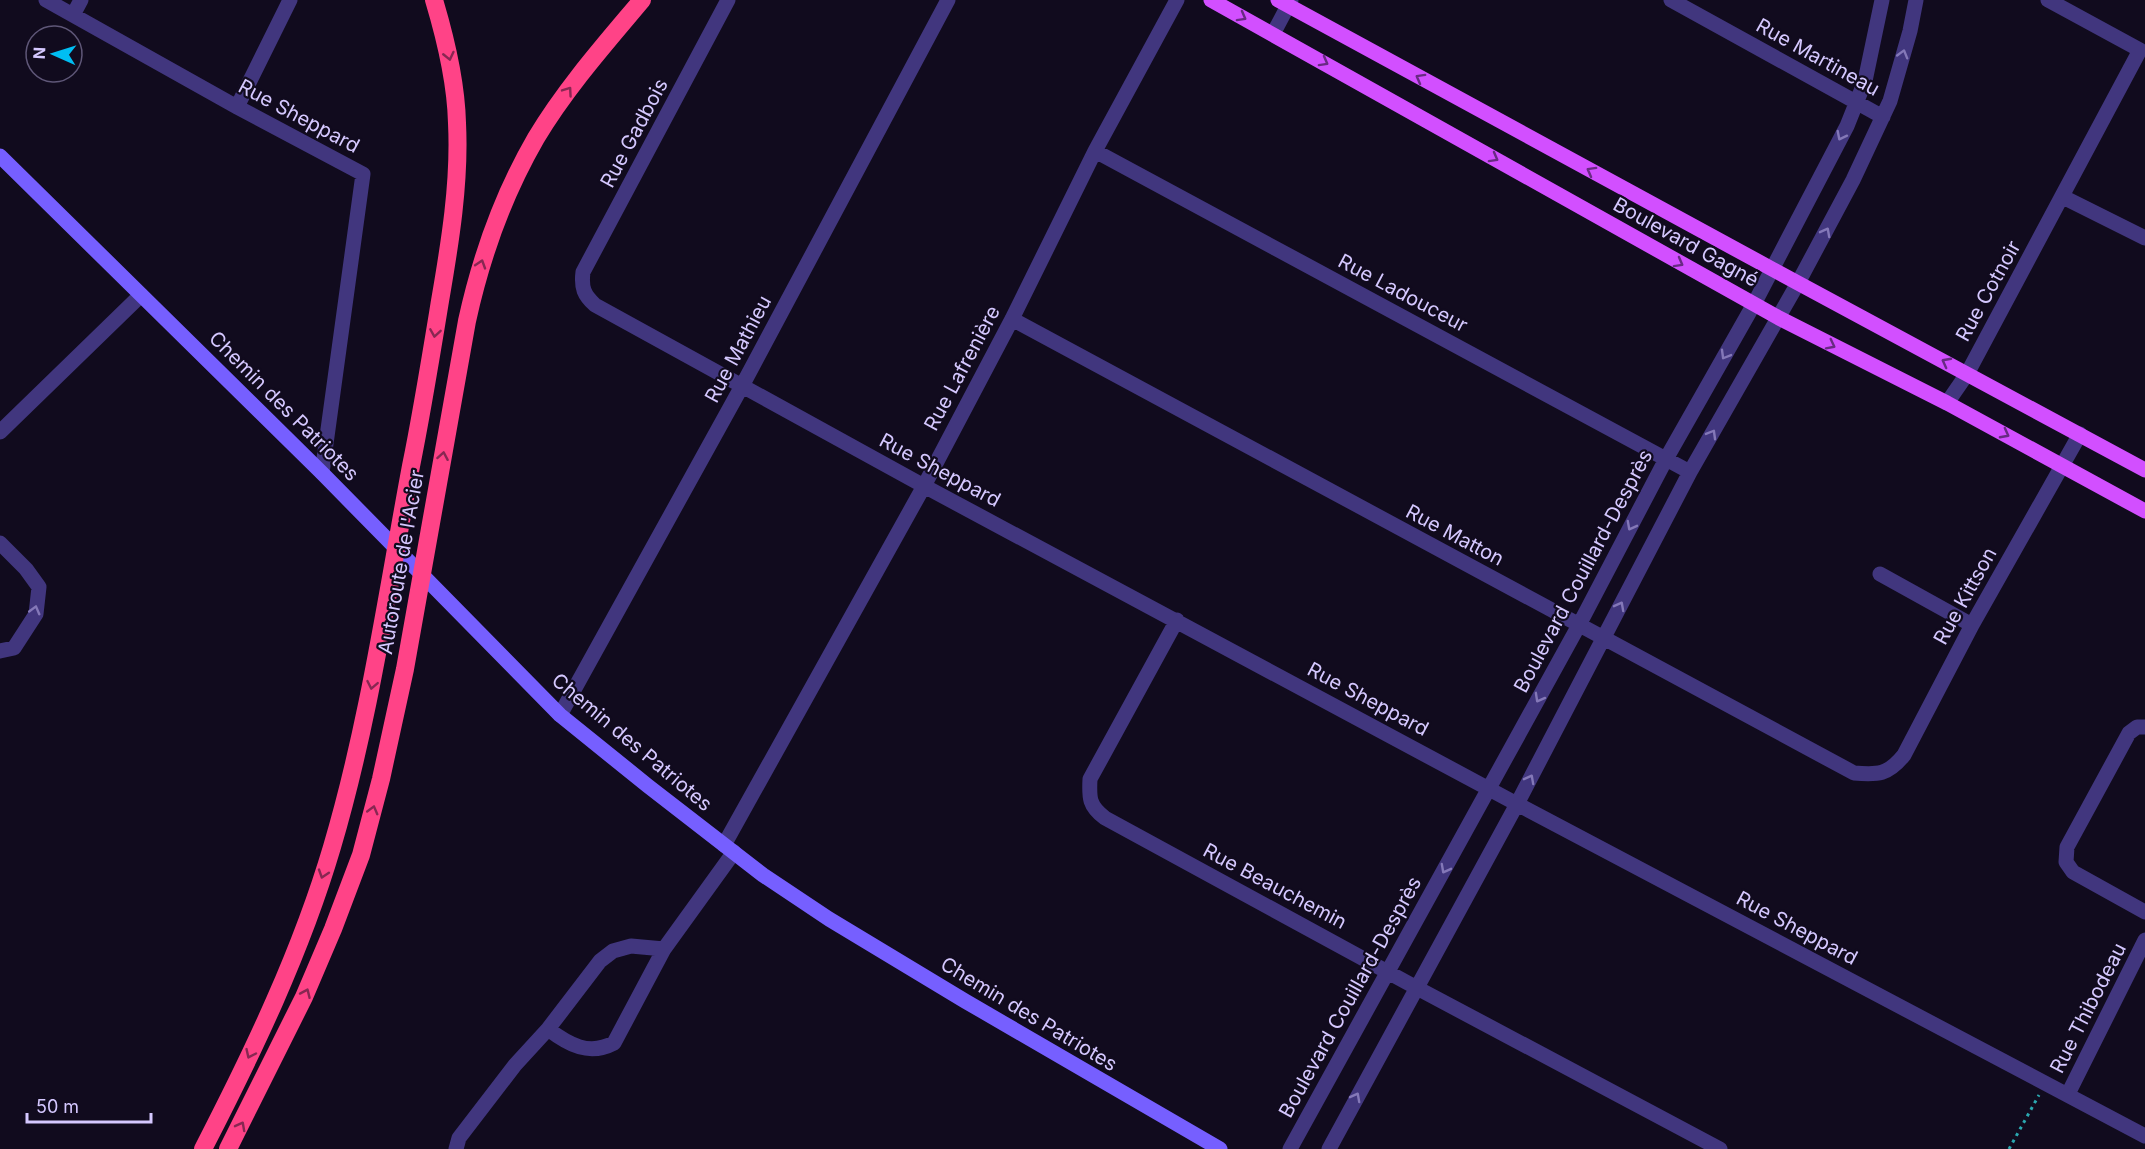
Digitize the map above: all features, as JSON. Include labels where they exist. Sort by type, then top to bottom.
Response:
[{"type":"highway","name":"Autoroute de l'Acier","points":[[202,1149],[281,987],[332,849],[360,739],[386,607],[446,266],[458,123],[453,76],[434,0]]},
{"type":"highway","name":"Autoroute de l'Acier","points":[[228,1149],[253,1102],[319,962],[361,855],[390,740],[467,321],[478,273],[500,213],[537,137],[565,95],[642,0]]},
{"type":"main road","name":"Boulevard Gagné","points":[[1211,0],[1779,318],[1947,403],[2145,511]]},
{"type":"main road","name":"Boulevard Gagné","points":[[1286,2],[1798,284],[2145,470]]},
{"type":"street","name":"Rue Sheppard","points":[[46,0],[237,107],[363,174],[322,473]]},
{"type":"street","points":[[74,15],[81,0]]},
{"type":"street","points":[[237,107],[290,0]]},
{"type":"street","name":"Rue Gadbois","points":[[582,286],[583,272],[728,0]]},
{"type":"street","name":"Rue Mathieu","points":[[561,715],[742,386],[948,0]]},
{"type":"street","name":"Rue Lafrenière","points":[[548,1029],[567,1043],[585,1049],[604,1048],[614,1043],[664,949],[729,849],[924,486],[1012,319],[1095,151],[1177,0]]},
{"type":"street","name":"Rue Martineau","points":[[1671,0],[1883,117]]},
{"type":"street","name":"Boulevard Couillard-Desprès","points":[[1290,1149],[1579,625],[1666,459],[1754,304],[1847,126],[1865,81],[1882,0]]},
{"type":"street","points":[[1329,1149],[1517,804],[1690,472],[1798,284],[1853,180],[1890,101],[1910,31],[1916,0]]},
{"type":"street","name":"Rue Cotnoir","points":[[1947,403],[1967,374],[2142,52],[2048,0]]},
{"type":"street","points":[[1273,34],[1286,2]]},
{"type":"street","name":"Rue Ladouceur","points":[[1095,151],[1690,472]]},
{"type":"street","name":"Chemin des Patriotes","points":[[0,156],[322,473],[561,715],[729,849],[848,931],[1220,1149]]},
{"type":"street","points":[[2063,197],[2145,238]]},
{"type":"street","name":"Rue Sheppard","points":[[582,286],[586,297],[595,305],[924,486],[1517,804],[2145,1136]]},
{"type":"street","points":[[4,422],[141,295]]},
{"type":"street","name":"Rue Matton","points":[[1012,319],[1854,773],[1882,774]]},
{"type":"street","name":"Rue Kittson","points":[[1882,774],[1895,766],[1904,755],[1972,625],[2080,434]]},
{"type":"street","points":[[0,543],[26,569],[39,587],[36,614],[14,648],[0,651]]},
{"type":"street","points":[[1880,574],[1972,625]]},
{"type":"street","name":"Rue Beauchemin","points":[[1177,620],[1090,779],[1089,794],[1094,810],[1417,988],[1720,1149]]},
{"type":"street","points":[[2145,727],[2137,727],[2128,733],[2067,847],[2066,862],[2073,872],[2145,912]]},
{"type":"street","name":"Rue Thibodeau","points":[[2068,1094],[2145,940]]},
{"type":"street","points":[[456,1149],[459,1138],[494,1092],[548,1029],[600,962],[613,951],[631,946],[664,949]]},
{"type":"path","points":[[2009,1149],[2035,1101]]}]
